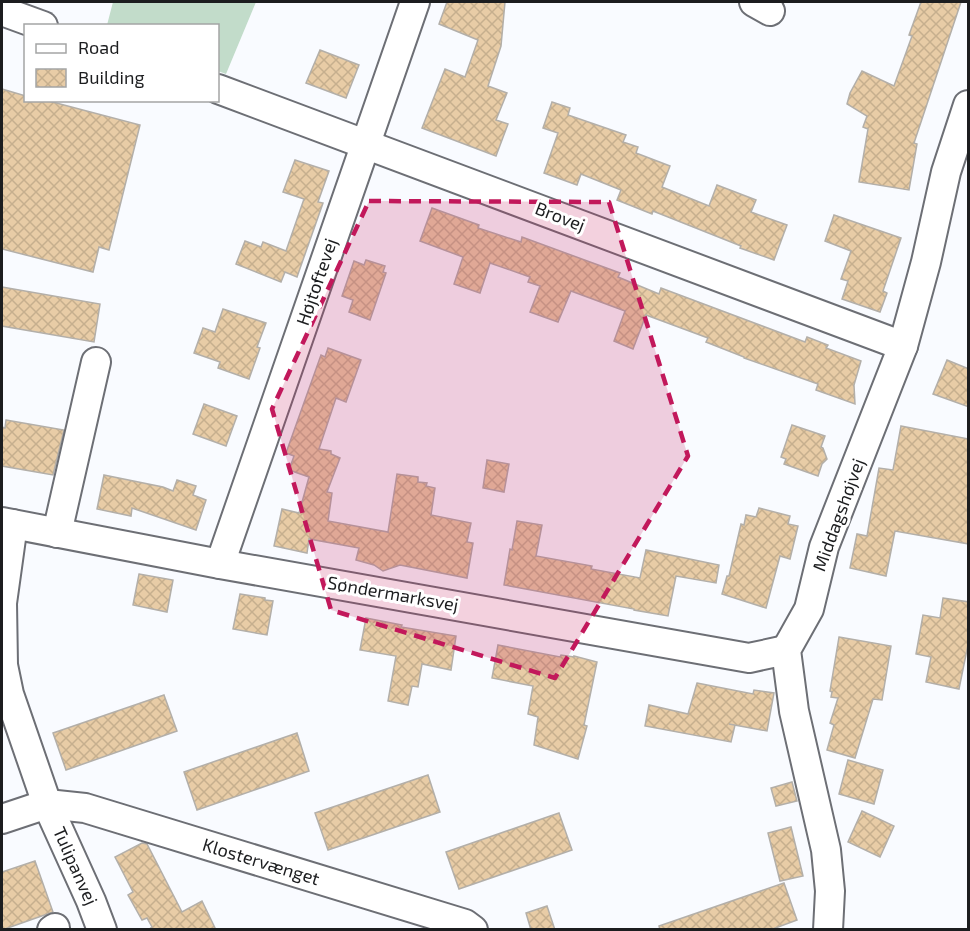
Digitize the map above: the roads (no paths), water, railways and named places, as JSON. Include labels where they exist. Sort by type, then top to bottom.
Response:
[{"type":"street","name":"Højtoftevej","points":[[220,564],[415,2]]},
{"type":"street","points":[[2,11],[38,24]]},
{"type":"street","name":"Brovej","points":[[219,89],[903,346]]},
{"type":"street","name":"Middagshøjvej","points":[[786,650],[809,609],[824,547],[903,346],[927,262],[946,172],[969,105]]},
{"type":"street","points":[[57,533],[96,362]]},
{"type":"street","name":"Søndermarksvej","points":[[7,523],[220,564],[749,658],[786,650]]},
{"type":"street","name":"Tulipanvej","points":[[7,523],[2,603],[3,665],[9,694],[47,804],[102,930]]},
{"type":"street","points":[[786,650],[794,711],[826,850],[830,891],[828,930]]},
{"type":"street","name":"Tulipanvej","points":[[2,819],[47,804]]},
{"type":"street","name":"Klostervænget","points":[[47,804],[85,808],[465,924],[473,930]]}]
